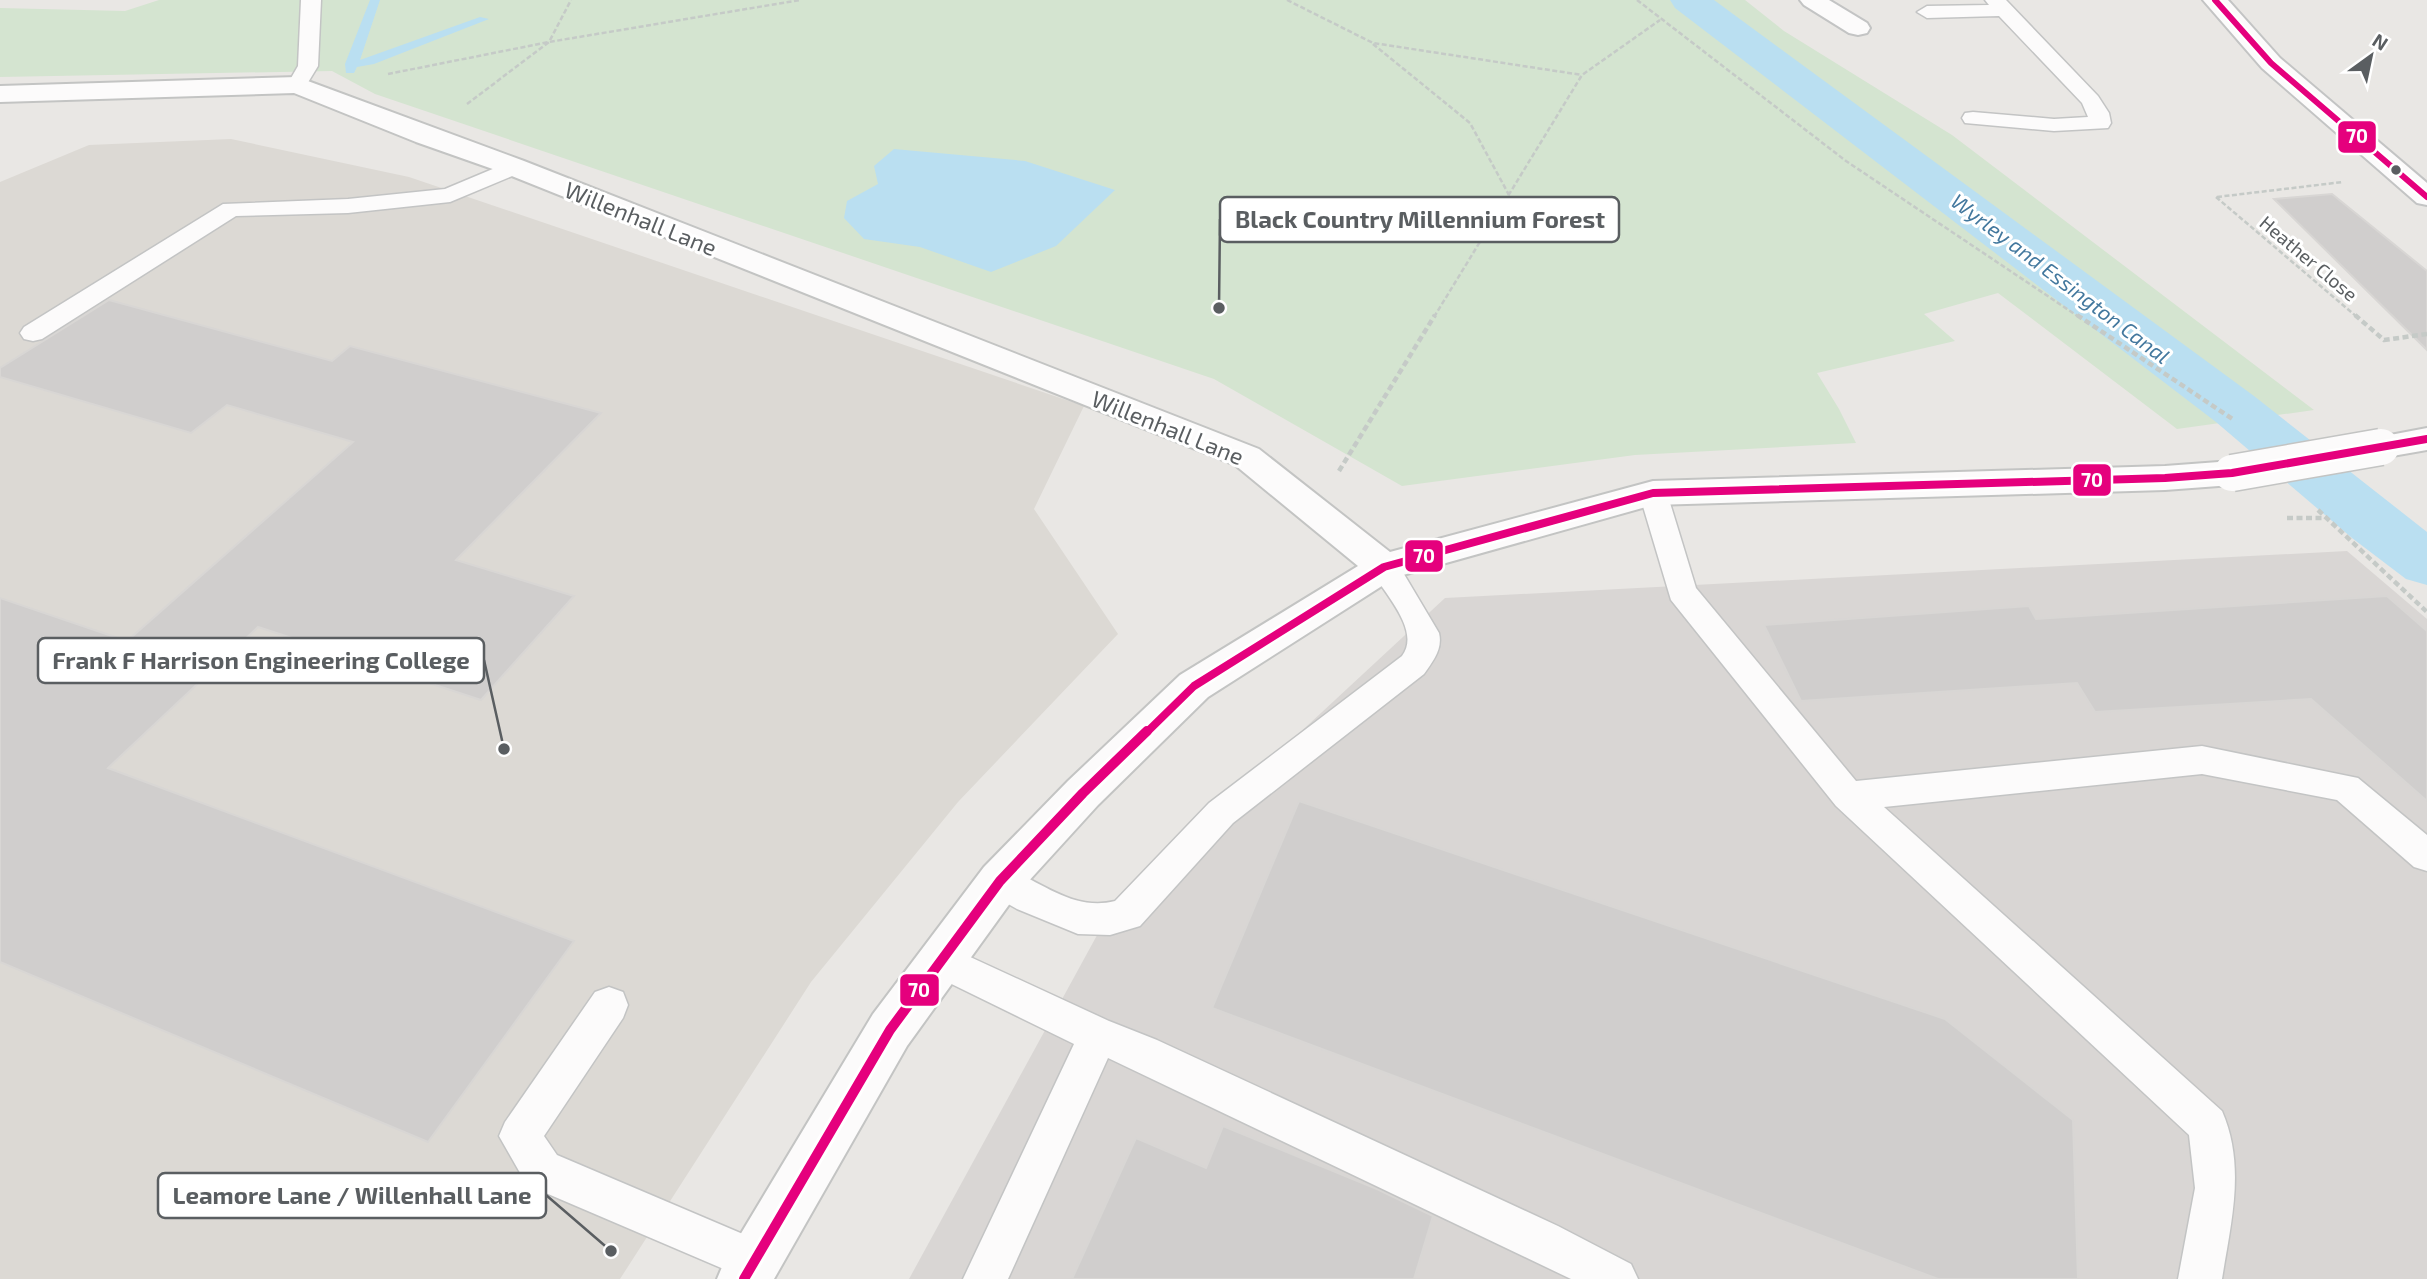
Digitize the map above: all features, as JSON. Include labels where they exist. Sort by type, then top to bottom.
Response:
[{"type":"street","points":[[1812,0],[1858,27]]},
{"type":"street","points":[[2215,0],[2272,63],[2427,197]]},
{"type":"street","name":"Willenhall Lane","points":[[0,94],[297,85],[425,136],[514,167],[1247,457],[1384,567]]},
{"type":"street","points":[[749,1270],[890,1030],[1000,881],[1083,793],[1194,686],[1384,567],[1653,493],[2165,478],[2232,473],[2427,439]]},
{"type":"lane","points":[[297,85],[308,66],[311,0]]},
{"type":"lane","points":[[1927,12],[1999,5],[2091,100],[2100,122],[2054,125],[1973,118]]},
{"type":"lane","points":[[33,332],[231,209],[348,206],[450,195],[514,167]]},
{"type":"lane","points":[[1653,493],[1682,592],[1848,796],[2208,1125],[2216,1188],[2200,1279]]},
{"type":"lane","points":[[1000,881],[1049,908],[1084,920],[1111,921],[1128,914],[1221,813],[1413,665],[1422,653],[1425,638],[1410,607],[1384,567]]},
{"type":"lane","points":[[1848,796],[2202,760],[2346,788],[2427,856]]},
{"type":"lane","points":[[942,961],[1098,1037],[1143,1053],[1543,1241],[1616,1279]]},
{"type":"lane","points":[[609,1005],[520,1136],[542,1170],[749,1270]]},
{"type":"lane","points":[[985,1279],[1098,1037]]},
{"type":"path","points":[[425,136],[549,42],[571,0]]},
{"type":"path","points":[[388,74],[549,42],[800,0]]},
{"type":"path","points":[[1287,0],[1373,43],[1470,123],[1509,195]]},
{"type":"path","points":[[1637,0],[1846,161],[2237,423]]},
{"type":"path","points":[[1314,511],[1582,75],[1660,20]]},
{"type":"path","points":[[1373,43],[1582,75]]},
{"type":"path","name":"Heather Close","points":[[2400,175],[2216,197],[2385,340],[2427,334]]},
{"type":"path","points":[[2316,507],[2427,612]]},
{"type":"shaded area","points":[[231,139],[409,177],[1084,406],[1034,509],[1118,634],[958,802],[811,982],[620,1279],[0,1279],[0,182],[89,145]]},
{"type":"shaded area","points":[[2347,551],[2427,619],[2427,1279],[909,1279],[1113,906],[1445,598]]},
{"type":"green space","points":[[159,0],[1745,0],[1784,31],[1952,135],[2314,410],[2177,429],[1998,293],[1924,314],[1955,341],[1817,373],[1856,443],[1635,455],[1402,486],[1214,379],[375,94],[332,71],[0,77],[0,8],[125,11]]},
{"type":"water","points":[[894,149],[1025,161],[1115,190],[1056,246],[991,272],[920,247],[864,239],[844,218],[847,201],[878,184],[874,166]]},
{"type":"building","points":[[2332,194],[2427,271],[2427,350],[2274,199]]},
{"type":"building","points":[[109,300],[332,361],[350,346],[601,413],[456,560],[574,596],[481,700],[258,627],[108,768],[574,941],[428,1142],[0,962],[0,598],[127,641],[353,442],[227,405],[191,433],[0,377],[0,368]]},
{"type":"building","points":[[2387,596],[2427,631],[2427,801],[2311,699],[2095,712],[2077,683],[1801,701],[1764,625],[2029,606],[2036,619]]},
{"type":"building","points":[[1299,801],[1945,1019],[2073,1120],[2078,1279],[1938,1279],[1212,1008]]},
{"type":"building","points":[[1223,1126],[1377,1189],[1433,1216],[1414,1279],[1072,1279],[1136,1138],[1206,1168]]},
{"type":"waterway","points":[[353,64],[375,0]]},
{"type":"waterway","name":"Wyrley and Essington Canal","points":[[1689,0],[2235,409],[2373,523],[2427,563]]},
{"type":"waterway","points":[[353,64],[370,62],[484,19]]},
{"type":"waterway","points":[[350,71],[353,64]]},
{"type":"transit line","name":"70","points":[[2215,0],[2271,63],[2427,197]]},
{"type":"transit line","name":"70","points":[[744,1279],[890,1030],[1000,881],[1083,793],[1194,686],[1384,567],[1653,493],[2165,478],[2232,473],[2427,439]]},
{"type":"place","name":"Black Country Millennium Forest","points":[[1219,308]]},
{"type":"place","name":"Frank F Harrison Engineering College","points":[[504,749]]},
{"type":"place","name":"Leamore Lane / Willenhall Lane","points":[[611,1251]]}]
